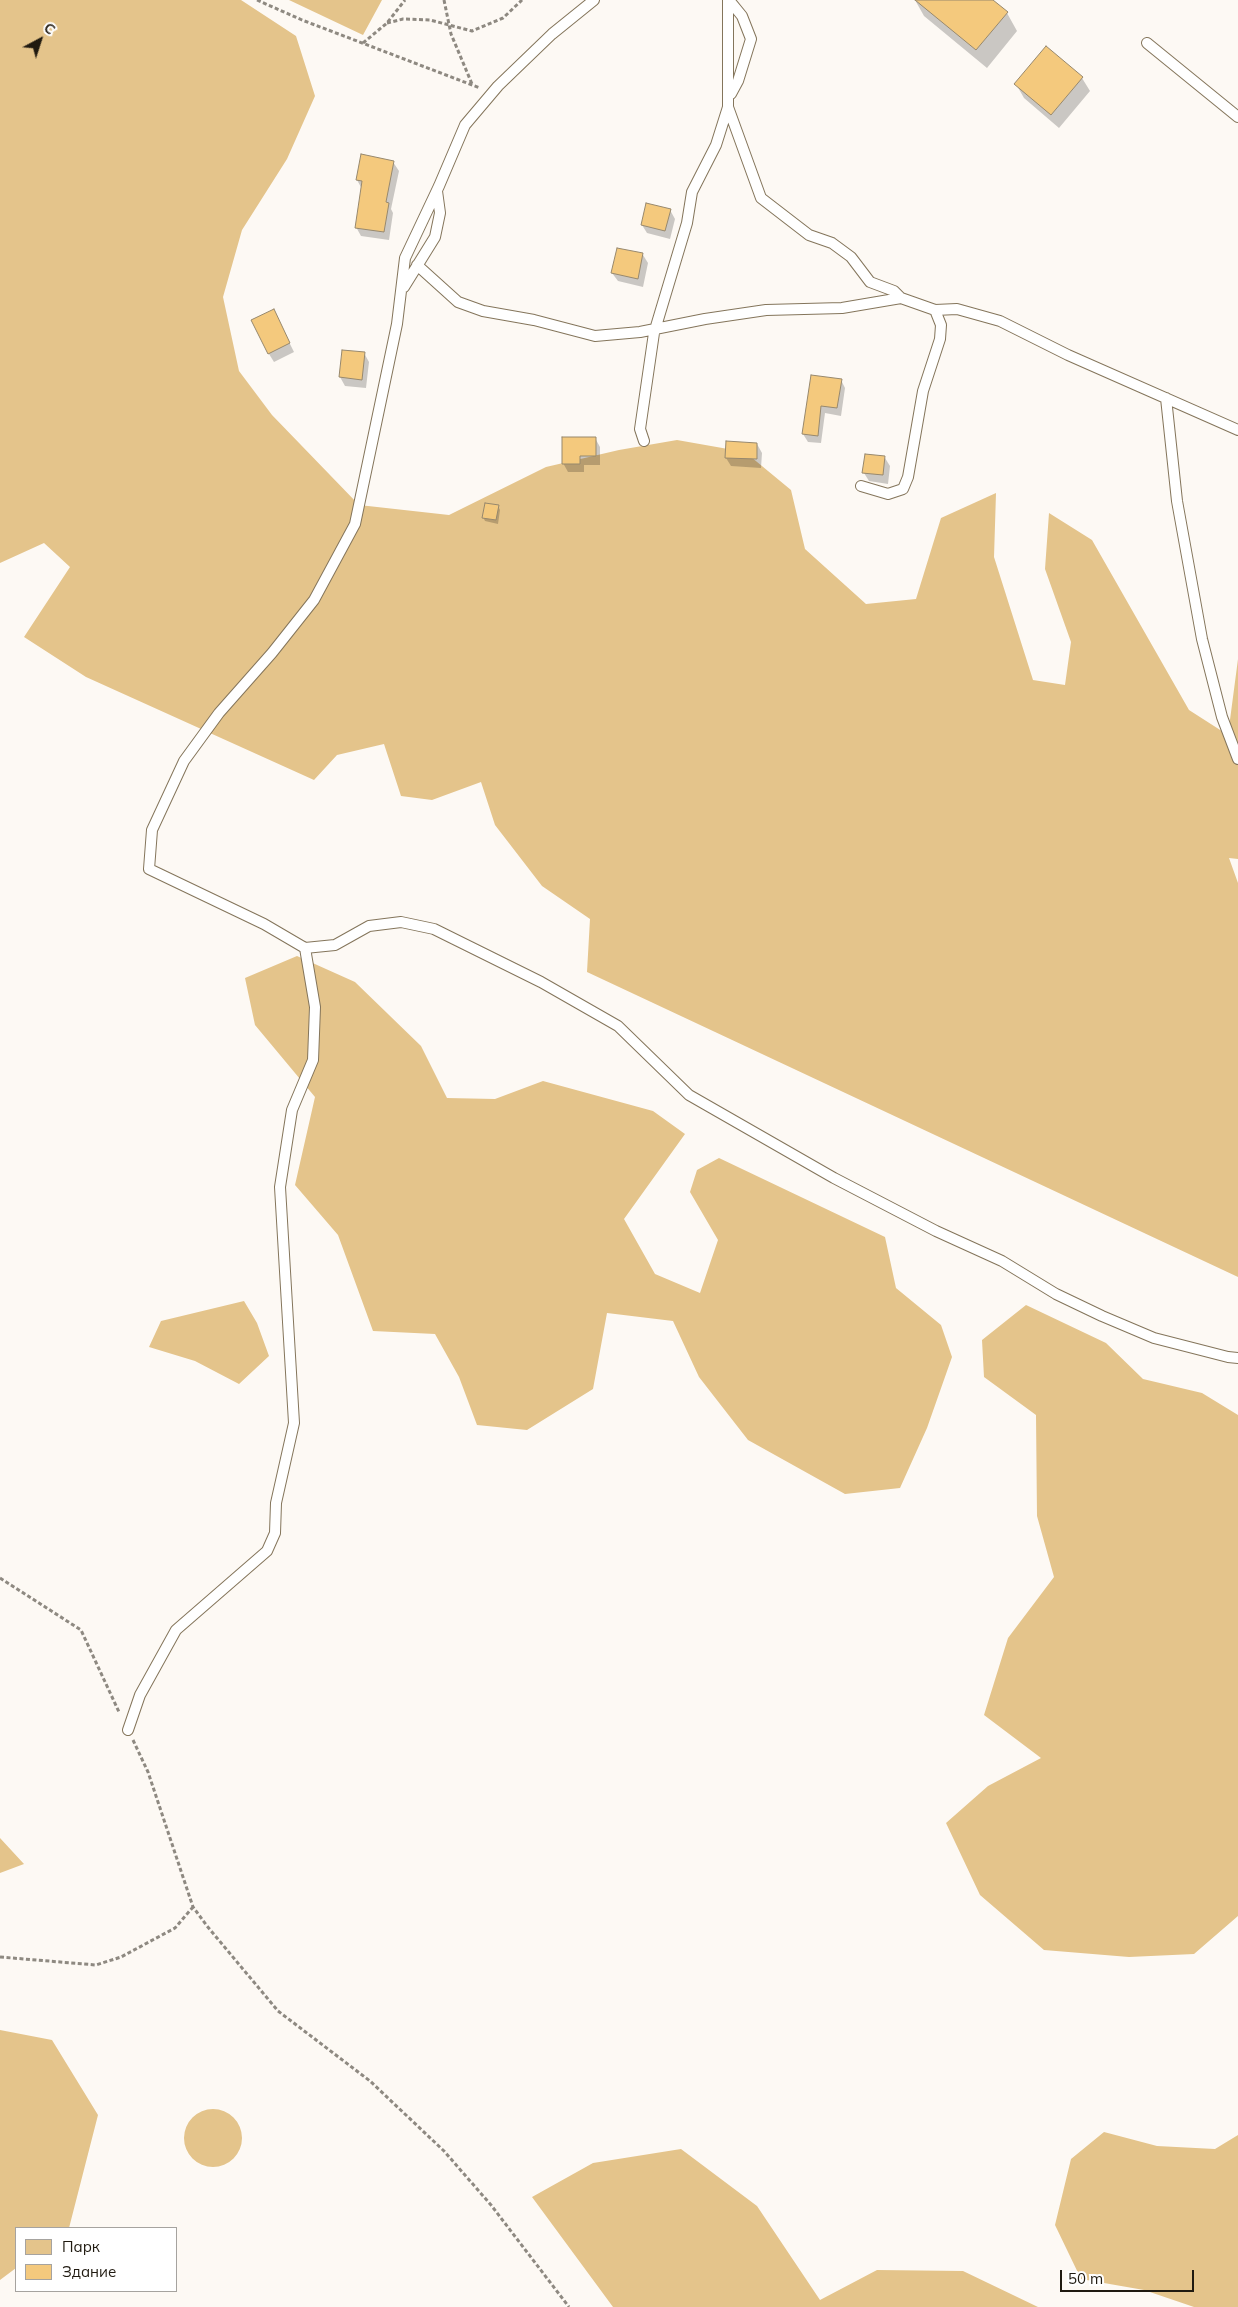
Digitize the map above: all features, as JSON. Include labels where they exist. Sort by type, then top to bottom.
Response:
[{"type":"lane","points":[[594,0],[552,34],[492,93],[464,125],[437,191],[405,258],[393,343],[355,524],[314,600],[272,653],[219,713],[184,761],[152,830],[148,869],[264,924],[305,948],[335,945],[369,926],[402,922],[434,929],[541,982],[618,1026],[689,1096],[834,1178],[936,1231],[1002,1260],[1056,1294],[1102,1316],[1154,1338],[1228,1358],[1238,1358]]},
{"type":"lane","points":[[729,0],[729,103],[761,198],[809,235],[832,243],[851,257],[870,282],[894,291],[901,298],[935,310],[957,309],[1000,321],[1068,355],[1238,430]]},
{"type":"lane","points":[[644,441],[640,430],[655,328],[687,222],[692,192],[716,145],[751,39],[742,16],[729,0]]},
{"type":"lane","points":[[1147,43],[1238,118]]},
{"type":"lane","points":[[401,292],[435,237],[440,213],[437,191]]},
{"type":"lane","points":[[417,265],[458,302],[483,312],[534,320],[595,336],[640,332],[766,310],[842,308],[901,298]]},
{"type":"lane","points":[[861,486],[888,494],[903,489],[908,477],[923,391],[940,339],[942,325],[935,310]]},
{"type":"lane","points":[[1166,398],[1177,501],[1202,639],[1222,717],[1238,759]]},
{"type":"lane","points":[[128,1730],[140,1695],[176,1630],[267,1551],[275,1533],[276,1503],[294,1423],[280,1187],[292,1110],[313,1060],[315,1007],[305,948]]},
{"type":"path","points":[[257,0],[492,93]]},
{"type":"path","points":[[362,43],[387,23],[405,0]]},
{"type":"path","points":[[444,0],[449,25],[473,85]]},
{"type":"path","points":[[387,23],[403,19],[430,20],[472,31],[502,18],[522,0]]},
{"type":"path","points":[[0,1578],[81,1630],[148,1772],[193,1907],[278,2011],[370,2081],[444,2151],[491,2204],[569,2307]]},
{"type":"path","points":[[0,1957],[96,1965],[121,1958],[175,1928],[193,1907]]},
{"type":"green space","points":[[0,0],[241,0],[296,36],[315,96],[287,159],[242,230],[223,297],[239,371],[272,415],[359,505],[449,515],[546,467],[619,450],[677,440],[745,452],[791,490],[805,549],[866,604],[916,599],[941,518],[996,493],[994,557],[1033,680],[1065,685],[1071,642],[1045,569],[1049,513],[1092,540],[1189,710],[1228,735],[1238,659],[1238,859],[1229,858],[1238,883],[1238,1277],[587,972],[590,919],[542,886],[495,825],[481,782],[432,800],[401,796],[384,744],[337,755],[314,780],[86,677],[24,637],[70,567],[44,543],[0,563]]},
{"type":"green space","points":[[289,0],[382,0],[363,35]]},
{"type":"green space","points":[[297,956],[355,982],[421,1046],[447,1098],[495,1099],[543,1081],[653,1111],[685,1134],[624,1219],[655,1274],[700,1293],[718,1240],[690,1192],[697,1170],[719,1158],[885,1237],[896,1288],[941,1325],[952,1357],[927,1428],[900,1488],[845,1494],[748,1440],[699,1377],[673,1321],[607,1313],[593,1389],[527,1430],[477,1425],[459,1377],[435,1334],[373,1331],[338,1235],[295,1185],[315,1097],[255,1025],[245,978]]},
{"type":"green space","points":[[244,1301],[257,1323],[269,1356],[239,1384],[195,1361],[149,1347],[161,1321]]},
{"type":"green space","points":[[1026,1305],[1106,1343],[1143,1379],[1202,1393],[1238,1415],[1238,1916],[1194,1954],[1129,1957],[1044,1950],[980,1895],[946,1823],[988,1786],[1041,1758],[984,1715],[1008,1638],[1054,1577],[1037,1516],[1036,1415],[984,1377],[982,1340]]},
{"type":"green space","points":[[0,1838],[24,1864],[0,1873]]},
{"type":"green space","points":[[0,2030],[52,2040],[98,2115],[69,2227],[15,2227],[15,2269],[0,2280]]},
{"type":"green space","points":[[213,2109],[224,2111],[237,2122],[242,2138],[240,2149],[229,2162],[213,2167],[202,2165],[189,2154],[184,2138],[186,2127],[197,2114]]},
{"type":"green space","points":[[1104,2132],[1157,2146],[1215,2149],[1238,2135],[1238,2307],[1194,2307],[1144,2290],[1081,2279],[1055,2225],[1071,2159]]},
{"type":"green space","points":[[681,2149],[757,2206],[820,2300],[877,2270],[963,2271],[1038,2307],[613,2307],[532,2197],[593,2163]]},
{"type":"building","points":[[915,0],[993,0],[1008,12],[976,50]]},
{"type":"building","points":[[1046,46],[1083,77],[1051,115],[1014,84]]},
{"type":"building","points":[[361,154],[394,161],[386,202],[389,203],[384,232],[355,228],[362,181],[356,180]]},
{"type":"building","points":[[646,203],[671,209],[665,231],[641,225]]},
{"type":"building","points":[[617,248],[643,253],[638,279],[611,273]]},
{"type":"building","points":[[274,309],[290,343],[268,354],[251,320]]},
{"type":"building","points":[[342,350],[365,352],[362,380],[339,377]]},
{"type":"building","points":[[811,375],[842,379],[837,408],[821,406],[818,436],[802,434]]},
{"type":"building","points":[[562,437],[596,437],[596,456],[580,456],[580,464],[562,464]]},
{"type":"building","points":[[726,441],[757,443],[757,459],[725,458]]},
{"type":"building","points":[[865,454],[885,456],[883,475],[862,473]]},
{"type":"building","points":[[485,503],[499,505],[496,520],[482,518]]}]
